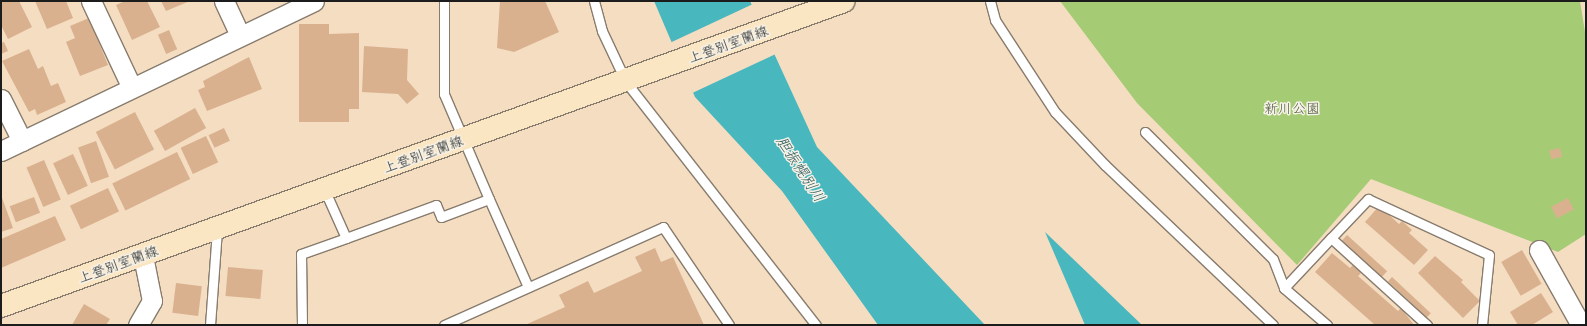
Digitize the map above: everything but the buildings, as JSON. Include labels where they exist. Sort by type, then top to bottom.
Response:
[{"type":"main road","name":"上登別室蘭線","points":[[1,306],[325,191],[466,138],[634,79],[844,1]]},
{"type":"street","points":[[91,1],[131,86]]},
{"type":"street","points":[[224,1],[240,36]]},
{"type":"street","points":[[1,151],[131,86],[314,1]]},
{"type":"street","points":[[1,99],[22,141]]},
{"type":"street","points":[[1539,250],[1581,325]]},
{"type":"street","points":[[138,325],[152,301],[143,256]]},
{"type":"lane","points":[[444,1],[444,94],[466,138],[489,199],[528,287]]},
{"type":"lane","points":[[594,1],[602,31],[634,79],[816,325]]},
{"type":"lane","points":[[990,1],[995,20],[1055,112],[1110,171],[1273,325]]},
{"type":"lane","points":[[1145,132],[1273,259],[1284,288],[1327,325]]},
{"type":"lane","points":[[325,191],[346,238]]},
{"type":"lane","points":[[302,325],[301,254],[436,204],[441,217],[489,199]]},
{"type":"lane","points":[[1284,288],[1368,199],[1489,255],[1482,325]]},
{"type":"lane","points":[[444,325],[663,227],[730,325]]},
{"type":"lane","points":[[210,325],[217,229]]},
{"type":"lane","points":[[1331,238],[1427,325]]},
{"type":"green space","name":"新川公園","points":[[1060,1],[1580,1],[1586,38],[1586,234],[1558,252],[1371,179],[1297,265],[1137,103]]},
{"type":"water","name":"胆振幌別川","points":[[654,1],[750,1],[817,147],[985,325],[878,325],[782,191],[695,97]]},
{"type":"water","points":[[1045,232],[1142,325],[1085,325]]},
{"type":"pier","points":[[753,4],[776,54],[693,93],[670,43]]}]
